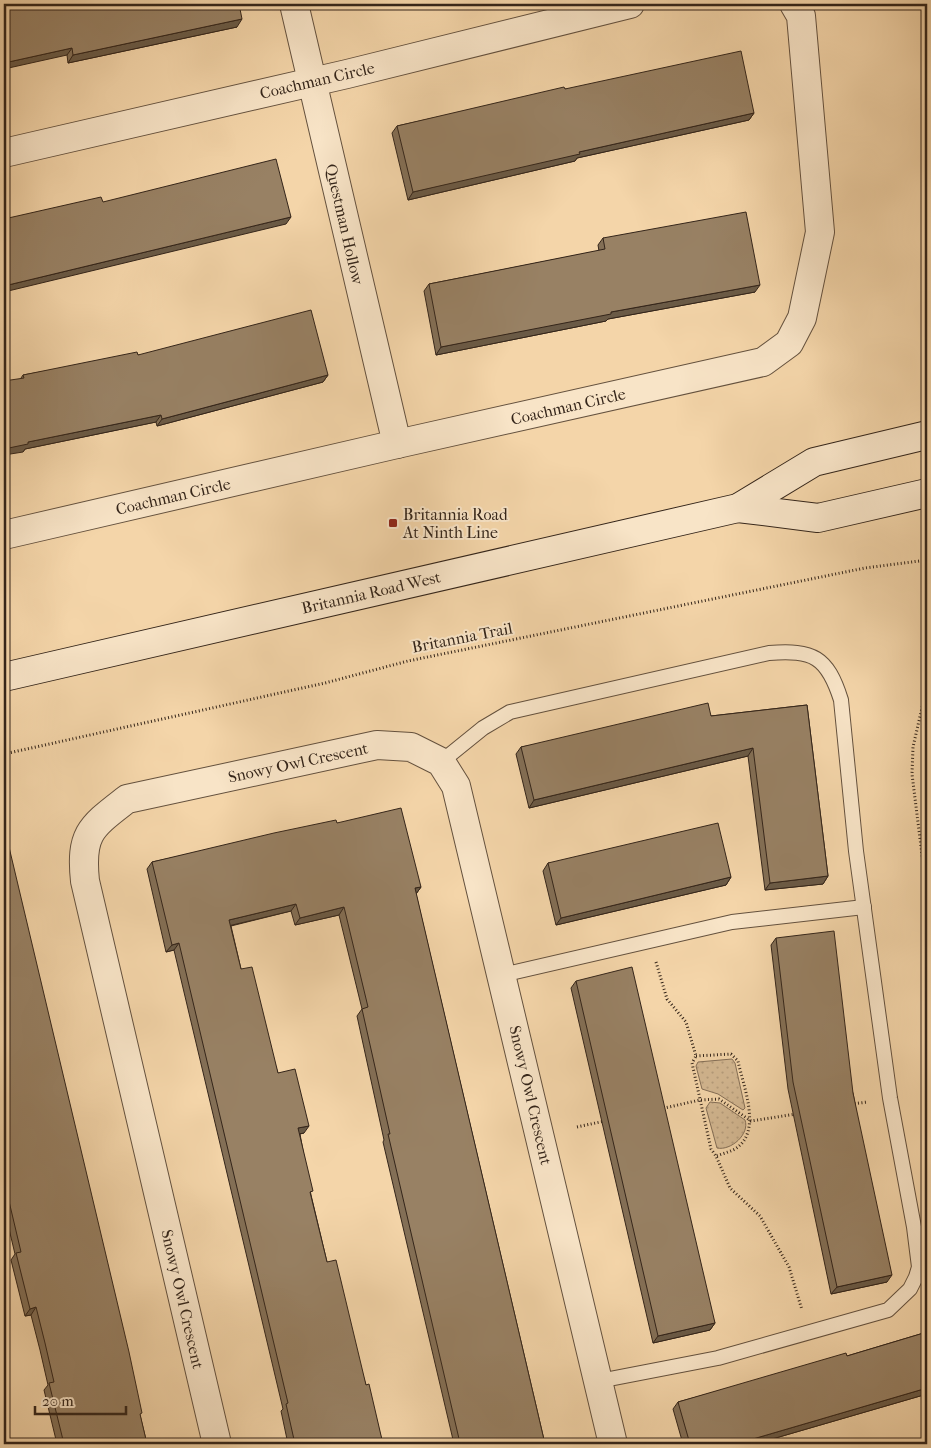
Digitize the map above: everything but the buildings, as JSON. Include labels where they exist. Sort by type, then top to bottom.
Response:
[{"type":"street","name":"Questman Hollow","points":[[294,4],[397,444]]},
{"type":"street","name":"Coachman Circle","points":[[4,153],[630,4]]},
{"type":"street","name":"Coachman Circle","points":[[4,536],[397,444],[763,362],[789,343],[802,318],[820,232],[801,16],[794,4]]},
{"type":"street","name":"Britannia Road West","points":[[4,677],[738,508],[814,462],[927,435]]},
{"type":"street","name":"Britannia Road West","points":[[738,508],[818,518],[927,493]]},
{"type":"street","name":"Snowy Owl Crescent","points":[[216,1444],[85,881],[83,859],[87,836],[98,822],[127,799],[377,745],[411,747],[441,762],[456,786],[613,1444]]},
{"type":"lane","points":[[441,762],[483,728],[510,712],[769,653],[796,651],[817,658],[834,679],[841,700],[864,907],[890,1098],[914,1227],[919,1267],[916,1277],[910,1289],[888,1310],[718,1358],[599,1381]]},
{"type":"lane","points":[[502,975],[732,922],[864,907]]},
{"type":"path","name":"Britannia Trail","points":[[4,754],[325,683],[408,661],[866,568],[927,560]]},
{"type":"path","points":[[927,686],[913,747],[912,774],[927,896]]},
{"type":"path","points":[[650,941],[667,999],[686,1022],[696,1056],[692,1063],[711,1149],[730,1188],[760,1216],[789,1267],[808,1332]]},
{"type":"path","points":[[696,1056],[731,1054],[738,1061],[752,1121],[745,1136],[736,1148],[716,1156]]},
{"type":"path","points":[[844,1106],[890,1098]]},
{"type":"path","points":[[653,1110],[700,1100],[719,1099],[752,1121],[798,1113]]},
{"type":"path","points":[[577,1127],[615,1118]]},
{"type":"shaded area","points":[[732,1059],[735,1063],[745,1108],[743,1110],[718,1094],[702,1089],[696,1066],[698,1062]]},
{"type":"shaded area","points":[[710,1102],[720,1103],[745,1120],[745,1131],[742,1136],[728,1147],[717,1148],[706,1108]]},
{"type":"place","name":"Britannia Road At Ninth Line","points":[[393,523]]}]
